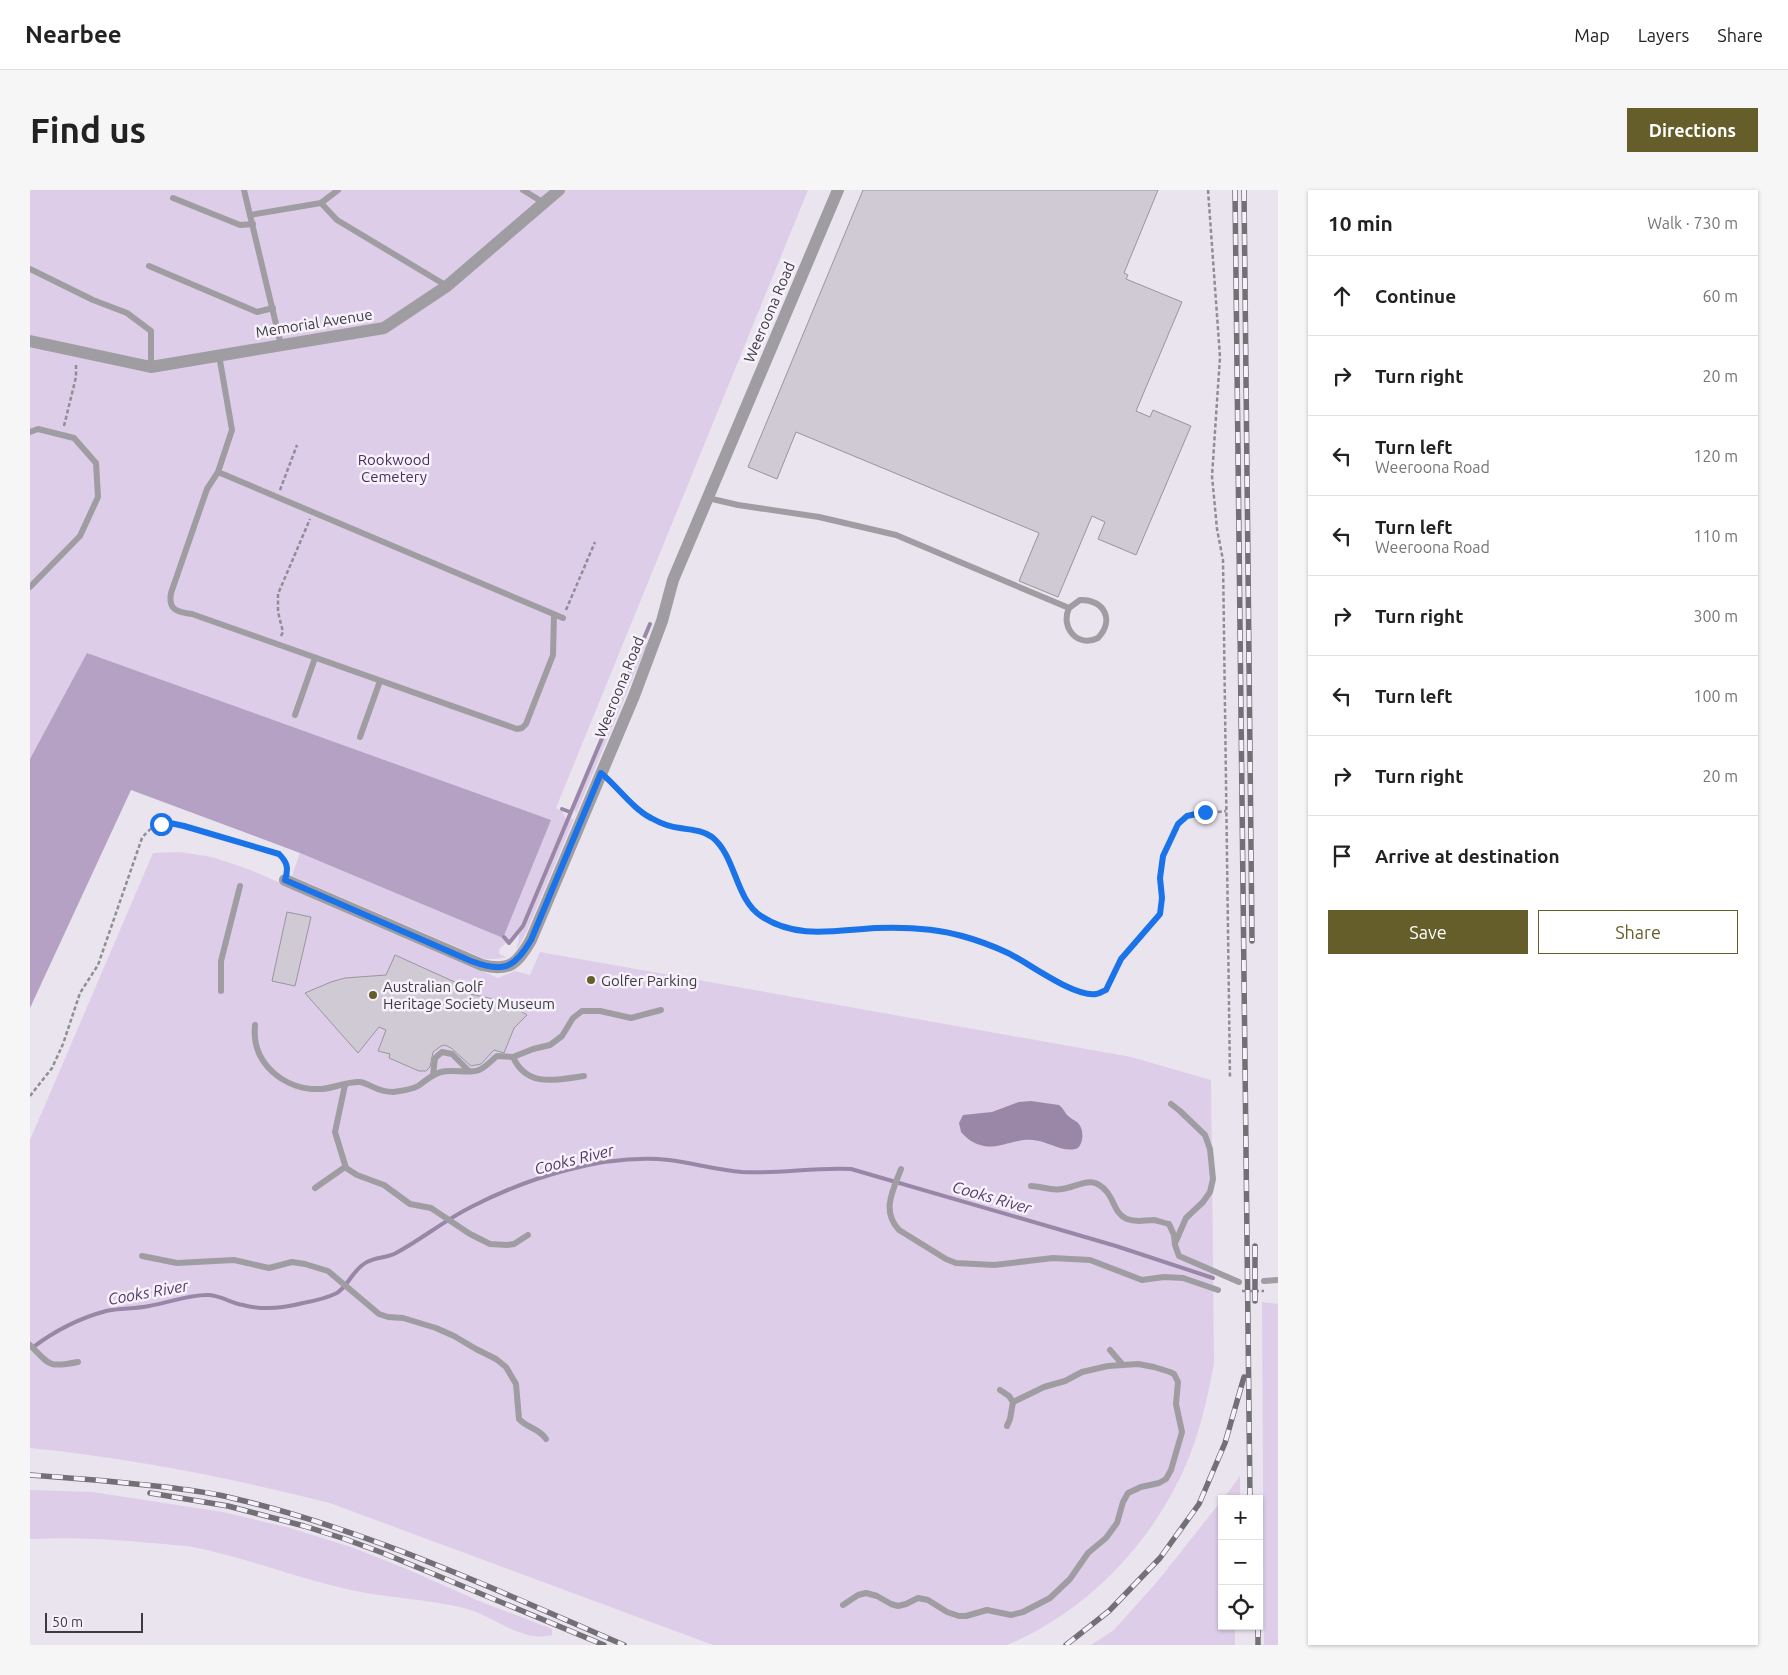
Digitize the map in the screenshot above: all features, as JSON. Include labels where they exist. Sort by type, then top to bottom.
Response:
[{"type":"street","name":"Memorial Avenue","points":[[30,340],[151,367],[384,328],[447,286],[559,190]]},
{"type":"street","name":"Weeroona Road","points":[[285,880],[471,961],[493,968],[502,968],[516,962],[531,940],[601,773],[657,636],[673,580],[838,190]]},
{"type":"lane","points":[[244,190],[281,345]]},
{"type":"lane","points":[[250,214],[321,203],[338,190]]},
{"type":"lane","points":[[523,190],[544,203]]},
{"type":"lane","points":[[172,198],[240,226],[253,224]]},
{"type":"lane","points":[[321,203],[337,220],[447,286]]},
{"type":"lane","points":[[149,266],[257,312],[273,308]]},
{"type":"lane","points":[[30,269],[93,300],[127,313],[151,331],[151,367]]},
{"type":"lane","points":[[220,355],[232,430],[218,472],[207,489],[170,601],[173,608],[517,729],[522,728],[526,724],[553,655],[554,615]]},
{"type":"lane","points":[[30,432],[38,429],[74,438],[96,463],[98,497],[80,536],[30,587]]},
{"type":"lane","points":[[218,472],[563,618]]},
{"type":"lane","points":[[708,498],[738,505],[802,514],[896,535],[1069,608]]},
{"type":"lane","points":[[1080,600],[1097,602],[1104,611],[1106,618],[1101,635],[1089,641],[1081,640],[1070,633],[1067,623],[1069,608],[1080,600]]},
{"type":"lane","points":[[295,715],[315,658]]},
{"type":"lane","points":[[360,736],[380,681]]},
{"type":"lane","points":[[221,991],[221,961],[240,886]]},
{"type":"lane","points":[[255,1025],[255,1044],[258,1053],[269,1069],[291,1084],[313,1089],[361,1082],[386,1092],[414,1088],[433,1075],[452,1070],[480,1070],[497,1056],[513,1057],[555,1042],[562,1036],[576,1014],[582,1011],[600,1011],[631,1018],[661,1010]]},
{"type":"lane","points":[[433,1075],[436,1058],[442,1052],[452,1054],[469,1071]]},
{"type":"lane","points":[[513,1057],[523,1072],[536,1079],[561,1079],[584,1076]]},
{"type":"lane","points":[[345,1085],[335,1132],[345,1167],[357,1175],[384,1185],[410,1204],[431,1208],[470,1234],[490,1244],[507,1246],[520,1241],[528,1235]]},
{"type":"lane","points":[[1171,1104],[1205,1135],[1210,1149],[1213,1179],[1210,1192],[1203,1202],[1186,1218],[1175,1245]]},
{"type":"lane","points":[[315,1188],[345,1167]]},
{"type":"lane","points":[[901,1170],[890,1196],[889,1214],[893,1223],[899,1230],[946,1259],[956,1263],[994,1265],[1053,1258],[1090,1260],[1142,1280],[1164,1277],[1183,1278],[1218,1290]]},
{"type":"lane","points":[[1031,1186],[1062,1189],[1082,1182],[1099,1185],[1106,1190],[1114,1206],[1124,1218],[1137,1222],[1153,1220],[1169,1224],[1174,1235],[1176,1254],[1182,1259],[1212,1269],[1239,1282]]},
{"type":"lane","points":[[142,1256],[177,1263],[241,1261],[265,1268],[298,1263],[323,1269],[333,1274],[379,1314],[402,1318],[436,1328],[496,1358],[506,1367],[516,1384],[519,1419],[525,1425],[539,1431],[546,1439]]},
{"type":"lane","points":[[1264,1280],[1278,1280]]},
{"type":"lane","points":[[30,1345],[50,1364],[61,1366],[78,1362]]},
{"type":"lane","points":[[1110,1350],[1122,1364]]},
{"type":"lane","points":[[843,1605],[858,1595],[866,1593],[898,1606],[918,1598],[928,1600],[947,1612],[959,1616],[987,1610],[1011,1615],[1023,1612],[1050,1598],[1070,1579],[1088,1553],[1114,1529],[1128,1493],[1141,1487],[1162,1482],[1171,1470],[1182,1432],[1176,1404],[1178,1382],[1170,1372],[1154,1366],[1122,1364],[1082,1372],[1065,1381],[1044,1387],[1014,1402]]},
{"type":"lane","points":[[1000,1390],[1014,1402]]},
{"type":"lane","points":[[1007,1426],[1014,1402]]},
{"type":"path","points":[[1208,190],[1220,357],[1212,476],[1217,528],[1223,560],[1230,1080]]},
{"type":"path","points":[[62,435],[76,377],[76,363],[81,352]]},
{"type":"path","points":[[277,497],[297,445]]},
{"type":"path","points":[[278,645],[283,632],[278,612],[278,594],[313,512]]},
{"type":"path","points":[[563,618],[595,542]]},
{"type":"path","points":[[601,773],[650,818],[668,826],[704,832],[713,838],[722,849],[748,904],[762,916],[778,924],[815,933],[874,928],[908,928],[934,930],[962,936],[1008,953],[1080,992],[1096,994],[1106,990],[1121,959],[1160,914],[1162,898],[1160,878],[1163,856],[1178,824],[1187,816],[1226,812]]},
{"type":"path","points":[[30,1096],[52,1068],[64,1044],[80,993],[98,965],[142,838],[148,831],[161,824],[170,823],[279,854],[286,861],[288,871],[285,880]]},
{"type":"green space","name":"Rookwood Cemetery","points":[[30,190],[808,190],[556,808],[562,811],[566,819],[521,926],[508,940],[505,935],[88,653],[30,818]]},
{"type":"green space","points":[[644,643],[647,644],[527,931],[516,951],[519,935],[524,928],[569,820],[574,818],[576,813],[573,807]]},
{"type":"green space","points":[[180,852],[212,857],[248,869],[498,978],[515,971],[530,975],[540,952],[1131,1057],[1211,1080],[1214,1363],[1206,1404],[1194,1444],[1181,1476],[1164,1507],[1144,1537],[1096,1589],[1068,1611],[1038,1630],[1007,1645],[713,1645],[330,1503],[256,1485],[143,1463],[30,1448],[30,1140],[153,853]]},
{"type":"green space","points":[[300,853],[503,938],[507,942],[500,948],[499,953],[507,957],[485,959],[292,876]]},
{"type":"green space","points":[[1262,1302],[1278,1304],[1278,1645],[1264,1645]]},
{"type":"green space","points":[[1240,1476],[1240,1495],[1226,1495]]},
{"type":"green space","points":[[30,1490],[92,1492],[223,1512],[290,1528],[351,1547],[409,1570],[479,1601],[552,1629],[552,1635],[529,1635],[464,1608],[351,1590],[193,1547],[106,1539],[30,1539]]},
{"type":"green space","points":[[1218,1505],[1218,1630],[1235,1630],[1235,1645],[1091,1645],[1114,1630],[1157,1582]]},
{"type":"shaded area","points":[[87,653],[551,820],[503,938],[300,853],[131,790],[30,1008],[30,759]]},
{"type":"shaded area","points":[[1031,1101],[1059,1105],[1067,1115],[1077,1122],[1081,1128],[1082,1135],[1078,1148],[1067,1149],[1039,1141],[1027,1140],[990,1147],[971,1141],[961,1132],[959,1123],[963,1115],[992,1112],[1019,1102]]},
{"type":"building","points":[[863,190],[1158,190],[1124,273],[1128,275],[1126,279],[1182,302],[1136,411],[1150,417],[1153,410],[1191,426],[1136,555],[1098,539],[1105,522],[1092,516],[1058,597],[1019,581],[1039,533],[796,432],[777,479],[748,467]]},
{"type":"building","points":[[287,912],[311,917],[295,986],[272,981]]},
{"type":"building","points":[[395,955],[468,988],[466,993],[493,999],[516,1008],[527,1015],[514,1028],[504,1053],[494,1050],[481,1064],[471,1066],[445,1045],[433,1052],[430,1067],[426,1071],[419,1071],[389,1058],[390,1054],[378,1051],[386,1030],[379,1027],[358,1053],[305,993],[345,978],[386,975]]},
{"type":"waterway","points":[[504,937],[509,943],[523,926],[650,624]]},
{"type":"waterway","points":[[562,809],[570,812]]},
{"type":"waterway","name":"Cooks River","points":[[32,1348],[49,1336],[86,1317],[106,1311],[156,1305],[186,1297],[209,1295],[250,1307],[265,1308],[288,1306],[325,1298],[341,1290],[362,1265],[374,1259],[396,1253],[461,1212],[493,1196],[567,1170],[619,1160],[669,1160],[742,1172],[851,1169],[1116,1246],[1213,1278]]},
{"type":"railway","points":[[1235,190],[1250,1495]]},
{"type":"railway","points":[[1244,190],[1252,941]]},
{"type":"railway","points":[[1255,1246],[1255,1301]]},
{"type":"railway","points":[[1066,1645],[1109,1611],[1160,1558],[1199,1504],[1225,1443],[1244,1377]]},
{"type":"railway","points":[[30,1475],[199,1491],[283,1511],[382,1544],[431,1563],[624,1645]]},
{"type":"railway","points":[[150,1493],[228,1506],[345,1539],[604,1645]]},
{"type":"railway","points":[[1258,1630],[1258,1645]]},
{"type":"place","name":"Golfer Parking","points":[[591,980]]},
{"type":"place","name":"Australian Golf Heritage Society Museum","points":[[373,995]]},
{"type":"route","points":[[161,824],[170,823],[184,826],[279,854],[286,861],[288,871],[285,880],[471,961],[493,968],[502,968],[516,962],[531,940],[601,773],[650,818],[668,826],[704,832],[713,838],[722,849],[748,904],[762,916],[778,924],[815,933],[874,928],[908,928],[934,930],[962,936],[1008,953],[1080,992],[1096,994],[1106,990],[1115,975],[1121,959],[1160,914],[1162,898],[1160,878],[1163,856],[1178,824],[1187,816],[1205,812]]}]
